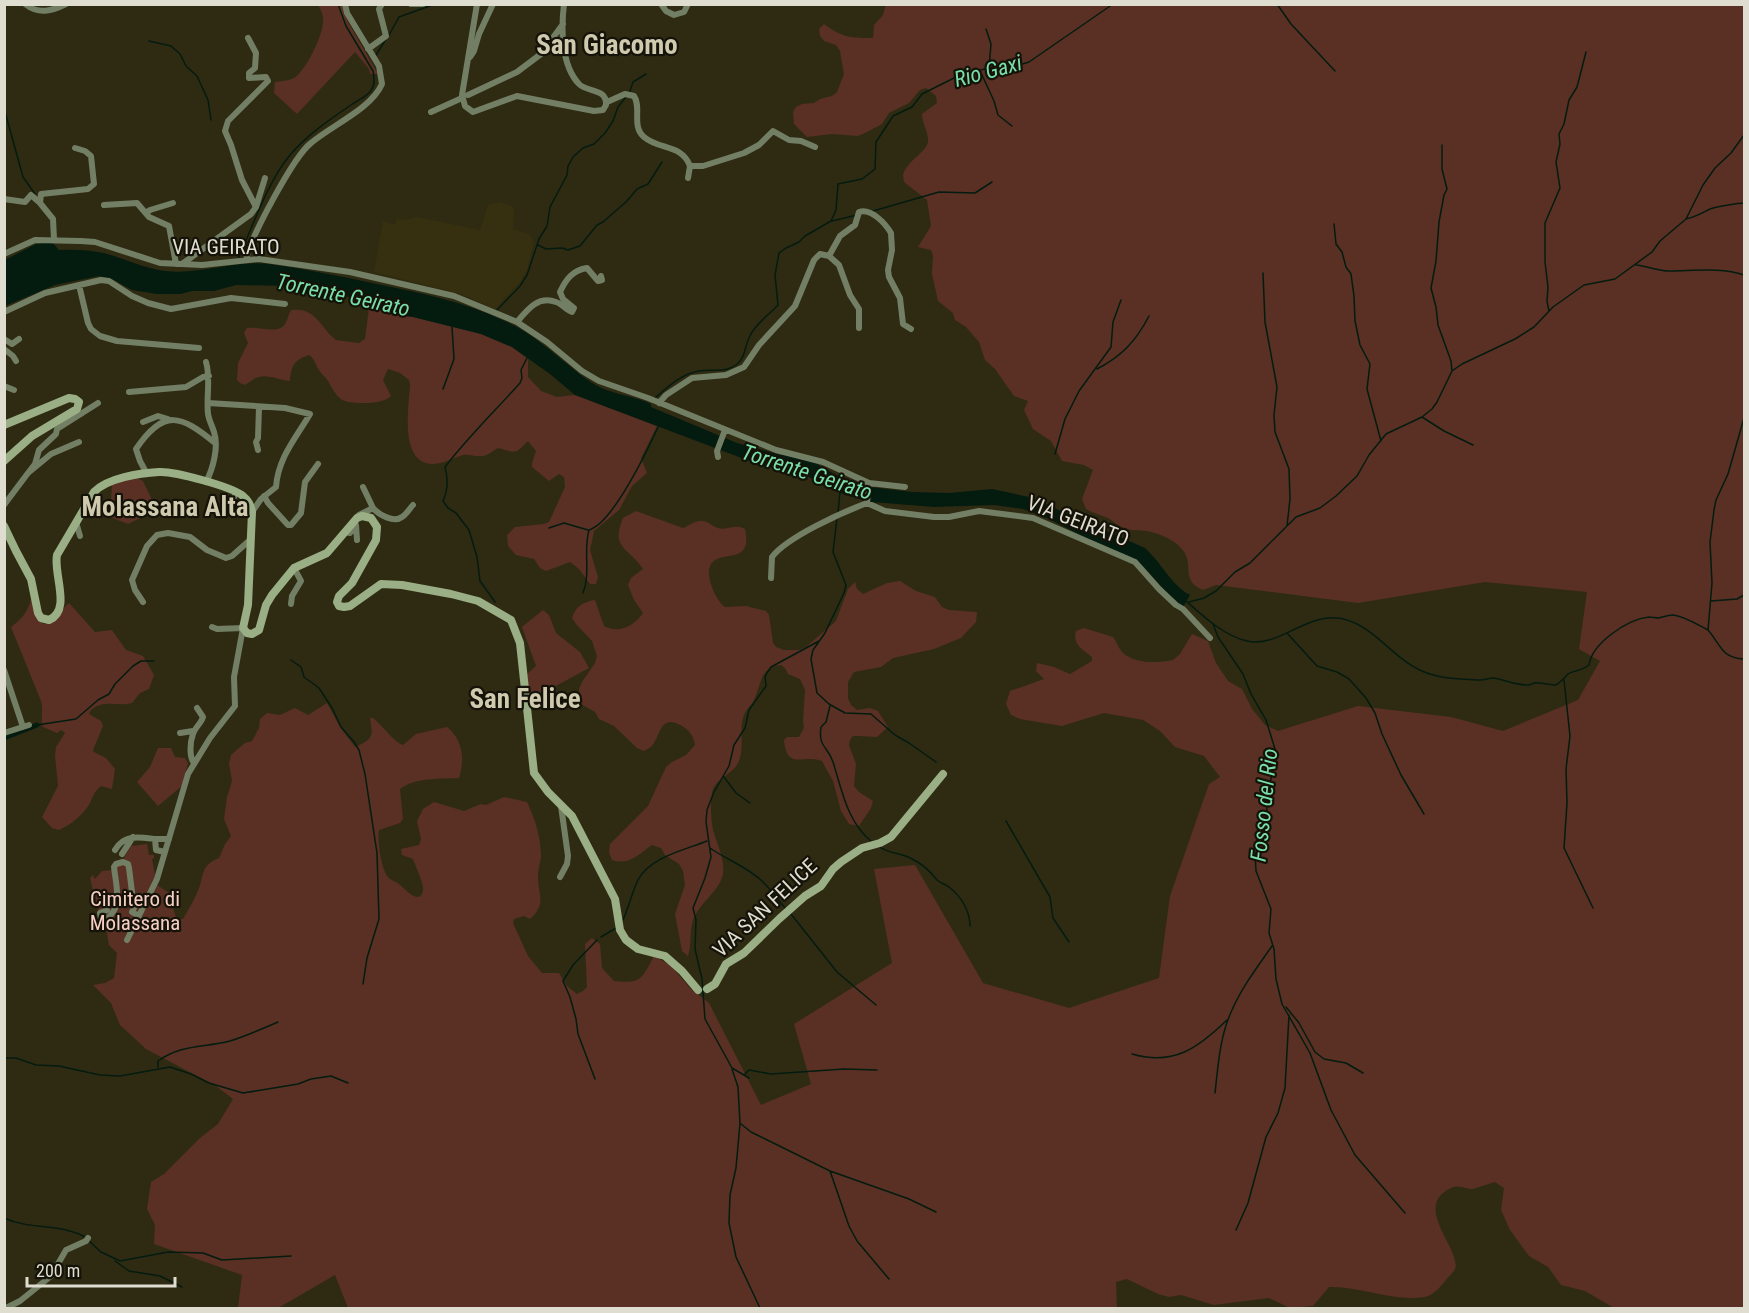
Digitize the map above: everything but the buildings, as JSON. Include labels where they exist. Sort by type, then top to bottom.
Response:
[{"type":"street","points":[[25,4],[31,9],[45,12],[66,4]]},
{"type":"street","points":[[245,260],[255,236],[298,157],[309,144],[371,100],[380,89],[382,80],[380,69],[347,13],[345,4]]},
{"type":"street","points":[[368,49],[386,36],[379,9],[382,4]]},
{"type":"street","points":[[411,4],[423,4]]},
{"type":"street","points":[[477,4],[472,27],[465,106],[473,112],[517,96],[596,111],[604,108],[607,102],[620,95],[628,94],[634,96],[637,102],[640,133],[650,141],[680,152],[688,160],[690,166],[688,178]]},
{"type":"street","points":[[469,57],[474,51],[478,33],[491,12],[493,4]]},
{"type":"street","points":[[564,4],[564,45],[569,68],[578,83],[590,90],[602,93],[607,102]]},
{"type":"street","points":[[661,4],[666,11],[674,15],[684,12],[688,4]]},
{"type":"street","points":[[431,111],[517,72],[541,54],[563,24]]},
{"type":"street","points":[[248,38],[256,53],[255,68],[249,73],[249,78],[266,77],[268,81],[228,121],[225,131],[242,180],[256,207]]},
{"type":"street","points":[[690,166],[703,166],[744,153],[759,145],[773,132],[789,140],[801,141],[815,147]]},
{"type":"street","points":[[40,203],[39,198],[42,193],[75,191],[94,185],[91,156],[75,148]]},
{"type":"street","points":[[105,205],[136,203],[149,218],[169,226],[179,264],[250,213],[256,207],[266,178]]},
{"type":"street","points":[[4,199],[25,202],[31,195],[53,219],[54,239]]},
{"type":"street","points":[[146,213],[173,202]]},
{"type":"street","points":[[829,256],[840,236],[855,225],[859,212],[866,211],[877,218],[891,233],[889,277],[900,298],[903,324],[911,329]]},
{"type":"street","name":"VIA GEIRATO","points":[[4,254],[27,242],[54,239],[95,243],[160,263],[202,265],[259,259],[411,285],[466,300],[517,322],[592,378],[658,402],[724,432],[776,450],[823,462],[869,484],[905,487]]},
{"type":"street","points":[[658,402],[692,378],[732,374],[744,367],[759,345],[795,306],[815,257],[822,254],[829,256],[839,265],[850,295],[859,309],[859,328]]},
{"type":"street","points":[[517,322],[535,302],[540,300],[555,302],[572,312],[573,307],[560,292],[569,276],[578,270],[587,268],[598,281],[603,280],[602,276]]},
{"type":"street","points":[[4,312],[45,293],[106,280],[132,296],[171,309],[231,297],[285,304]]},
{"type":"street","points":[[79,285],[88,323],[91,329],[100,336],[117,341],[199,348]]},
{"type":"street","points":[[4,339],[12,344],[19,339]]},
{"type":"street","points":[[4,349],[16,361]]},
{"type":"street","points":[[206,362],[208,414],[215,443],[212,468],[206,482]]},
{"type":"street","points":[[129,392],[187,386],[208,376]]},
{"type":"street","points":[[4,386],[14,390]]},
{"type":"street","points":[[4,425],[69,398],[77,400],[79,404],[76,410],[32,436],[4,461]]},
{"type":"street","points":[[4,505],[35,464],[39,450],[56,434],[57,429],[98,403]]},
{"type":"street","points":[[208,404],[285,408],[310,414],[294,437],[279,468],[276,487],[264,496],[252,512]]},
{"type":"street","points":[[258,450],[256,442],[260,407]]},
{"type":"street","points":[[143,422],[158,416],[186,423],[215,443]]},
{"type":"street","points":[[147,474],[136,449],[157,425],[169,420]]},
{"type":"street","points":[[718,454],[724,432]]},
{"type":"street","points":[[28,473],[51,454],[79,442]]},
{"type":"street","points":[[264,496],[272,508],[288,525],[291,525],[300,513],[305,482],[318,464]]},
{"type":"street","points":[[4,526],[31,579],[38,613],[46,620],[54,618],[60,609],[56,558],[99,487],[113,480],[167,473],[237,492],[249,503],[252,512],[248,605],[234,677],[235,705],[210,738],[188,774],[155,883],[127,940]]},
{"type":"street","points":[[771,578],[771,560],[776,552],[799,535],[867,502],[869,484]]},
{"type":"street","points":[[363,486],[373,508],[382,515],[399,519],[412,505]]},
{"type":"street","points":[[227,509],[237,492]]},
{"type":"street","name":"VIA GEIRATO","points":[[867,502],[885,511],[934,517],[949,517],[979,511],[1033,518],[1135,562],[1159,589],[1183,609],[1210,638]]},
{"type":"street","points":[[212,627],[217,629],[243,628],[249,634],[258,632],[266,605],[294,568],[327,553],[360,514],[373,508]]},
{"type":"street","name":"VIA SAN FELICE","points":[[357,518],[367,516],[373,519],[377,527],[377,536],[352,583],[338,597],[337,602],[340,607],[350,606],[381,584],[402,585],[478,601],[511,620],[520,643],[534,773],[541,784],[572,816],[615,899],[622,935],[632,946],[665,956],[703,989],[716,984],[726,964],[744,953],[788,911],[821,886],[841,862],[854,852],[891,837],[945,771]]},
{"type":"street","points":[[76,522],[80,536]]},
{"type":"street","points":[[345,532],[350,533],[357,526],[357,540]]},
{"type":"street","points":[[143,602],[132,580],[147,546],[157,535],[168,533],[190,537],[207,550],[226,558],[232,556],[252,539]]},
{"type":"street","points":[[291,604],[292,596],[301,581],[294,568]]},
{"type":"street","points":[[4,670],[26,726],[4,734]]},
{"type":"street","points":[[180,733],[193,731],[201,724],[202,717],[197,708]]},
{"type":"street","points":[[193,731],[191,758],[194,763]]},
{"type":"street","points":[[560,877],[567,864],[568,856],[561,805]]},
{"type":"street","points":[[115,850],[122,840],[134,837],[169,839]]},
{"type":"street","points":[[122,854],[134,837]]},
{"type":"street","points":[[155,839],[156,850],[165,852]]},
{"type":"street","points":[[107,910],[100,913],[101,919],[106,920],[114,912],[118,903],[114,867],[123,862],[128,864],[129,868],[134,908],[132,912],[138,916]]},
{"type":"street","points":[[6,1308],[20,1301],[51,1276],[68,1248],[87,1239]]},
{"type":"shaded area","points":[[501,202],[514,209],[513,229],[529,234],[534,242],[527,270],[520,282],[495,309],[461,294],[374,272],[383,221],[395,225],[397,219],[417,217],[480,230],[488,205]]},
{"type":"green space","name":"Cimitero di Molassana","points":[[886,4],[1744,5],[1744,1308],[1614,1308],[1585,1291],[1561,1285],[1548,1267],[1529,1256],[1510,1230],[1501,1210],[1504,1188],[1495,1182],[1473,1189],[1451,1188],[1440,1196],[1436,1206],[1437,1217],[1452,1251],[1455,1269],[1431,1294],[1413,1298],[1329,1287],[1313,1306],[1290,1308],[1269,1298],[1214,1305],[1181,1295],[1169,1297],[1127,1279],[1116,1282],[1117,1308],[348,1308],[335,1275],[278,1308],[238,1308],[242,1275],[154,1244],[155,1225],[147,1209],[151,1182],[164,1174],[200,1138],[218,1124],[233,1099],[216,1086],[146,1049],[120,1025],[111,1003],[93,985],[105,983],[114,978],[117,953],[109,945],[105,922],[98,911],[90,878],[93,875],[95,879],[102,871],[113,870],[116,861],[123,860],[131,846],[147,844],[149,855],[154,855],[152,859],[157,885],[171,894],[166,905],[173,908],[177,920],[183,919],[197,893],[205,868],[219,858],[231,836],[224,819],[232,781],[229,764],[231,755],[245,743],[252,741],[259,728],[260,719],[267,713],[280,715],[295,708],[308,715],[327,703],[340,727],[355,747],[366,742],[371,736],[370,718],[373,718],[403,745],[416,734],[447,727],[456,738],[461,750],[462,764],[459,778],[413,782],[400,789],[403,819],[400,823],[379,830],[380,853],[387,876],[415,897],[421,895],[422,883],[413,859],[402,855],[401,849],[419,845],[421,839],[417,821],[423,809],[434,802],[464,811],[504,797],[527,802],[540,842],[541,857],[538,876],[540,904],[530,919],[524,916],[514,919],[513,923],[528,956],[542,973],[559,973],[567,986],[577,994],[587,987],[585,944],[592,938],[600,944],[602,968],[614,981],[630,982],[640,978],[654,956],[670,965],[691,989],[709,1003],[761,1105],[811,1084],[794,1024],[892,963],[874,869],[915,865],[983,983],[1069,1008],[1159,978],[1170,896],[1209,784],[1220,777],[1204,756],[1175,747],[1160,731],[1143,720],[1104,713],[1062,726],[1020,719],[1011,715],[1006,704],[1010,691],[1044,679],[1036,671],[1037,663],[1070,674],[1092,661],[1092,657],[1077,643],[1076,631],[1084,628],[1113,637],[1124,654],[1135,660],[1148,662],[1173,660],[1180,654],[1192,634],[1208,641],[1216,663],[1228,681],[1242,689],[1252,709],[1265,725],[1278,731],[1358,706],[1451,717],[1503,731],[1578,700],[1600,661],[1579,649],[1587,592],[1485,582],[1358,603],[1216,585],[1203,590],[1196,586],[1189,577],[1185,554],[1174,542],[1151,532],[1124,528],[1086,509],[1082,499],[1093,470],[1084,465],[1062,461],[1051,441],[1033,429],[1024,410],[1028,401],[1014,396],[995,369],[985,360],[979,342],[966,327],[955,320],[953,313],[938,301],[932,274],[931,250],[918,247],[931,226],[927,200],[904,182],[903,175],[905,169],[927,146],[927,131],[922,114],[937,103],[936,96],[926,88],[920,90],[909,103],[889,113],[882,124],[858,136],[832,134],[807,137],[794,124],[793,112],[796,107],[832,96],[837,92],[844,74],[840,51],[836,45],[824,41],[819,29],[824,24],[847,36],[873,38],[874,25],[883,15]]},
{"type":"green space","points":[[318,5],[342,5],[348,22],[378,74],[370,74],[369,69],[355,52],[297,114],[274,93],[275,82],[294,78],[309,60],[323,24]]},
{"type":"green space","points":[[372,301],[385,313],[413,317],[481,334],[512,347],[528,359],[528,377],[541,391],[557,397],[575,395],[657,426],[641,458],[647,473],[632,486],[619,510],[594,531],[590,550],[598,577],[596,584],[590,584],[579,569],[570,562],[546,571],[540,568],[534,559],[516,555],[508,546],[507,535],[515,527],[549,522],[565,487],[564,477],[559,474],[549,481],[532,467],[536,451],[528,441],[515,452],[498,448],[484,456],[463,455],[431,464],[421,461],[414,453],[410,443],[408,418],[410,385],[409,380],[400,373],[388,369],[383,380],[391,396],[382,401],[368,403],[341,399],[309,355],[294,364],[290,381],[262,376],[245,385],[237,380],[238,363],[248,343],[244,333],[247,328],[278,329],[285,324],[291,310],[300,310],[317,319],[336,340],[359,343],[365,339]]},
{"type":"green space","points":[[137,478],[143,481],[155,506],[128,524],[110,517],[112,484]]},
{"type":"green space","points":[[636,511],[683,528],[703,521],[721,529],[741,527],[745,529],[745,548],[735,555],[722,557],[711,564],[709,574],[712,587],[725,607],[746,606],[766,611],[769,615],[773,643],[784,650],[799,650],[806,647],[836,621],[848,589],[855,582],[857,589],[863,594],[887,583],[900,581],[916,591],[935,597],[942,607],[949,610],[977,612],[976,622],[961,638],[934,649],[893,658],[881,667],[854,672],[848,682],[848,698],[851,705],[857,710],[870,708],[878,711],[888,727],[877,737],[853,736],[850,740],[849,745],[856,764],[854,786],[873,801],[859,826],[849,824],[841,811],[833,781],[822,761],[797,760],[792,758],[786,750],[784,740],[787,737],[799,737],[804,728],[805,690],[800,679],[788,674],[781,665],[768,669],[743,718],[738,763],[713,788],[712,826],[722,858],[723,874],[693,920],[688,956],[682,951],[675,914],[685,885],[683,871],[679,864],[665,855],[661,848],[652,845],[634,858],[624,861],[612,860],[609,852],[610,844],[648,806],[666,767],[686,755],[695,745],[691,734],[685,728],[669,722],[662,727],[651,747],[644,751],[637,748],[614,726],[599,719],[595,712],[581,704],[579,689],[597,656],[592,641],[572,618],[578,608],[584,603],[595,600],[604,626],[615,629],[631,625],[643,613],[628,585],[631,578],[643,569],[623,547],[619,536],[623,518]]},
{"type":"green space","points":[[31,599],[44,624],[53,622],[69,603],[95,632],[112,630],[126,650],[143,656],[154,675],[149,689],[140,693],[132,703],[106,704],[91,710],[89,714],[101,721],[103,726],[93,750],[106,758],[115,769],[112,789],[101,786],[81,815],[59,830],[52,828],[42,817],[58,786],[56,747],[65,733],[61,730],[57,733],[43,727],[41,701],[11,627],[24,615]]},
{"type":"green space","points":[[543,610],[549,615],[556,633],[580,652],[589,668],[554,687],[541,697],[533,699],[530,688],[527,686],[526,675],[536,666],[522,627]]},
{"type":"green space","points":[[158,748],[171,748],[175,757],[185,758],[188,763],[182,786],[158,806],[137,782],[150,767]]},
{"type":"water","name":"Torrente Geirato","points":[[52,242],[59,250],[104,253],[165,271],[192,271],[256,263],[269,264],[350,278],[459,304],[491,315],[518,328],[603,389],[651,404],[651,407],[737,443],[781,455],[794,456],[817,464],[862,486],[912,492],[949,493],[992,489],[1029,497],[1145,548],[1177,585],[1190,595],[1183,607],[1178,605],[1134,559],[1023,509],[994,505],[934,507],[872,502],[845,495],[797,471],[765,467],[575,395],[512,347],[481,334],[413,317],[384,313],[372,301],[344,296],[300,293],[289,286],[236,285],[214,291],[157,294],[132,290],[112,279],[99,276],[55,285],[5,306],[5,260],[36,244]]},
{"type":"waterway","points":[[238,259],[268,191],[290,155],[319,128],[366,96],[374,84],[373,71],[346,26],[338,4]]},
{"type":"waterway","points":[[389,35],[399,17],[435,4]]},
{"type":"waterway","name":"Rio Gaxi","points":[[655,398],[686,375],[699,371],[727,369],[739,362],[752,332],[778,305],[775,275],[779,253],[831,221],[836,210],[838,184],[862,179],[875,169],[876,142],[893,116],[912,107],[922,94],[962,74],[994,67],[1013,67],[1029,62],[1113,4]]},
{"type":"waterway","points":[[1277,4],[1291,24],[1335,71]]},
{"type":"waterway","points":[[986,29],[991,44],[989,67]]},
{"type":"waterway","points":[[376,55],[386,39]]},
{"type":"waterway","points":[[149,41],[171,46],[180,54],[186,66],[197,76],[208,100],[211,120]]},
{"type":"waterway","points":[[1549,311],[1545,223],[1560,188],[1556,162],[1560,144],[1559,134],[1564,124],[1569,100],[1577,87],[1586,52]]},
{"type":"waterway","points":[[977,70],[982,75],[998,115],[1012,126]]},
{"type":"waterway","points":[[630,91],[633,82],[646,74]]},
{"type":"waterway","points":[[497,310],[520,286],[527,275],[539,239],[547,226],[550,207],[567,175],[568,166],[573,157],[583,148],[594,144],[605,133],[618,107],[626,97]]},
{"type":"waterway","points":[[4,108],[23,177],[35,194]]},
{"type":"waterway","points":[[1189,602],[1204,598],[1216,591],[1235,572],[1250,563],[1296,517],[1320,508],[1336,496],[1357,476],[1369,455],[1386,434],[1422,417],[1432,409],[1452,371],[1534,327],[1553,307],[1584,285],[1615,279],[1652,252],[1660,241],[1686,219],[1703,185],[1744,135]]},
{"type":"waterway","points":[[1442,145],[1442,169],[1447,189],[1439,222],[1431,288],[1438,325],[1451,361],[1452,371]]},
{"type":"waterway","points":[[538,245],[546,249],[568,250],[580,246],[597,225],[627,201],[637,189],[648,184],[662,162]]},
{"type":"waterway","points":[[873,211],[939,192],[975,193],[992,182]]},
{"type":"waterway","points":[[1686,219],[1713,208],[1744,203]]},
{"type":"waterway","points":[[832,221],[857,215]]},
{"type":"waterway","points":[[1334,224],[1336,244],[1351,274],[1355,321],[1360,345],[1370,364],[1367,389],[1381,441]]},
{"type":"waterway","points":[[1636,265],[1665,271],[1716,270],[1744,275]]},
{"type":"waterway","points":[[1263,273],[1265,322],[1277,387],[1275,432],[1289,469],[1290,499],[1287,526]]},
{"type":"waterway","points":[[1055,454],[1065,419],[1079,391],[1111,347],[1113,322],[1121,300]]},
{"type":"waterway","points":[[1097,369],[1128,347],[1149,316]]},
{"type":"waterway","points":[[443,389],[454,359],[452,327]]},
{"type":"waterway","points":[[495,602],[480,581],[477,557],[469,530],[443,501],[447,484],[445,467],[520,383],[521,370],[527,358]]},
{"type":"waterway","points":[[1422,417],[1473,445]]},
{"type":"waterway","points":[[1744,418],[1728,474],[1714,510],[1710,542],[1712,583],[1708,630],[1722,650],[1730,656],[1744,659]]},
{"type":"waterway","points":[[583,593],[589,530],[598,524],[619,500],[658,427]]},
{"type":"waterway","points":[[838,513],[840,491]]},
{"type":"waterway","points":[[837,518],[833,552],[846,585],[825,633],[813,650],[811,659],[817,693],[829,704],[845,713],[871,714],[895,735],[936,762]]},
{"type":"waterway","points":[[549,528],[564,523],[588,530]]},
{"type":"waterway","points":[[1711,601],[1737,599],[1744,595]]},
{"type":"waterway","name":"Torrente Geirato","points":[[1186,601],[1222,630],[1247,641],[1259,642],[1271,639],[1320,619],[1347,620],[1367,630],[1412,666],[1429,674],[1458,679],[1494,678],[1525,685],[1535,683],[1556,685],[1568,674],[1583,669],[1589,665],[1597,648],[1604,641],[1631,622],[1649,617],[1659,618],[1673,615],[1708,630]]},
{"type":"waterway","name":"Fosso del Rio","points":[[1213,624],[1218,637],[1243,674],[1266,720],[1275,749],[1263,837],[1255,855],[1256,871],[1271,909],[1269,933],[1274,949],[1276,979],[1282,1004],[1310,1053],[1331,1110],[1355,1155],[1405,1213]]},
{"type":"waterway","points":[[1287,633],[1317,666],[1337,672],[1349,679],[1366,698],[1375,713],[1401,775],[1424,814]]},
{"type":"waterway","points":[[749,1078],[732,1068],[705,1019],[702,979],[695,949],[696,920],[693,908],[711,857],[706,822],[707,810],[729,766],[734,745],[745,728],[749,710],[766,686],[765,676],[771,667],[819,641]]},
{"type":"waterway","points":[[291,660],[301,667],[304,677],[319,688],[332,708],[341,727],[359,750],[365,774],[377,853],[379,919],[367,958],[363,984]]},
{"type":"waterway","points":[[37,725],[76,719],[98,700],[109,694],[115,684],[133,666],[141,661],[154,661]]},
{"type":"waterway","points":[[1564,680],[1570,736],[1566,769],[1567,803],[1564,848],[1593,908]]},
{"type":"waterway","points":[[830,706],[826,722],[821,727],[822,743],[831,757],[851,815],[872,842]]},
{"type":"waterway","points":[[4,738],[37,725]]},
{"type":"waterway","points":[[724,777],[736,793],[750,803]]},
{"type":"waterway","points":[[1006,821],[1050,897],[1053,918],[1069,942]]},
{"type":"waterway","points":[[623,920],[638,880],[651,865],[669,855],[707,841]]},
{"type":"waterway","points":[[878,846],[916,861],[953,891],[967,909],[970,926]]},
{"type":"waterway","points":[[710,848],[757,877],[785,908]]},
{"type":"waterway","points":[[791,914],[837,972],[876,1005]]},
{"type":"waterway","points":[[601,937],[616,928]]},
{"type":"waterway","points":[[595,1079],[578,1034],[570,997],[563,981],[573,965],[597,940]]},
{"type":"waterway","points":[[1215,1093],[1220,1051],[1228,1020],[1245,985],[1272,946]]},
{"type":"waterway","points":[[1286,1007],[1299,1023],[1315,1052],[1324,1059],[1346,1063],[1363,1073]]},
{"type":"waterway","points":[[1236,1230],[1248,1203],[1266,1137],[1278,1113],[1285,1088],[1289,1015]]},
{"type":"waterway","points":[[1132,1054],[1160,1058],[1173,1056],[1206,1039],[1227,1020]]},
{"type":"waterway","points":[[158,1067],[158,1061],[175,1052],[230,1041],[278,1022]]},
{"type":"waterway","points":[[4,1058],[16,1058],[36,1065],[59,1066],[100,1075],[120,1076],[170,1067],[209,1083],[243,1093],[331,1076],[348,1083]]},
{"type":"waterway","points":[[732,1069],[738,1087],[740,1123],[736,1168],[730,1195],[729,1223],[736,1257],[760,1308]]},
{"type":"waterway","points":[[744,1075],[749,1070],[771,1074],[844,1069],[877,1070]]},
{"type":"waterway","points":[[741,1124],[751,1132],[830,1171],[909,1199],[936,1212]]},
{"type":"waterway","points":[[830,1171],[849,1226],[857,1241],[889,1279]]},
{"type":"waterway","points":[[4,1218],[24,1224],[65,1230],[85,1237]]},
{"type":"waterway","points":[[88,1240],[101,1252],[120,1261],[168,1252],[203,1253],[222,1260],[291,1256]]},
{"type":"waterway","points":[[115,1261],[129,1271],[160,1276],[182,1287]]},
{"type":"district","name":"San Giacomo","points":[[607,45]]},
{"type":"district","name":"Molassana Alta","points":[[165,507]]},
{"type":"district","name":"San Felice","points":[[525,699]]}]
